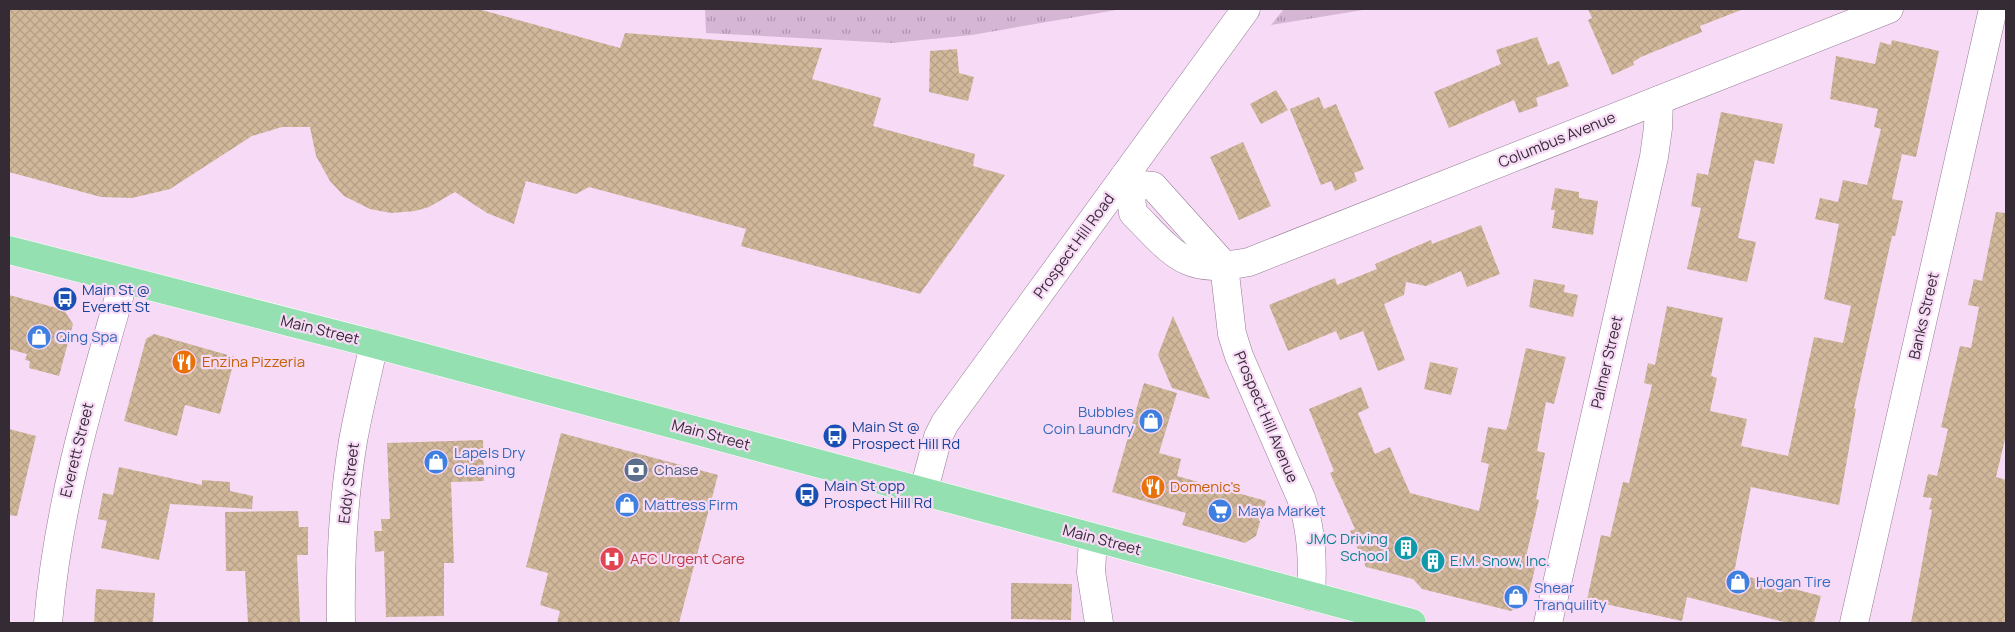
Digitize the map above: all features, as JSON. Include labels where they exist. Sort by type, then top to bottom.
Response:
[{"type":"main road","name":"Main Street","points":[[9,250],[374,344],[1412,623]]},
{"type":"street","name":"Prospect Hill Road","points":[[923,493],[938,437],[945,423],[1127,180],[1246,9]]},
{"type":"street","name":"Columbus Avenue","points":[[1224,265],[1256,260],[1889,9]]},
{"type":"street","name":"Banks Street","points":[[1854,623],[1993,9]]},
{"type":"street","name":"Palmer Street","points":[[1548,623],[1654,157],[1659,100]]},
{"type":"street","points":[[1127,180],[1132,213],[1174,254],[1185,261],[1196,264],[1224,265]]},
{"type":"street","name":"Prospect Hill Avenue","points":[[1224,265],[1232,334],[1239,356],[1301,498],[1308,519],[1312,553],[1311,596]]},
{"type":"street","name":"Everett Street","points":[[48,623],[55,553],[73,460],[124,280]]},
{"type":"street","name":"Eddy Street","points":[[341,623],[341,580],[346,492],[354,438],[374,344]]},
{"type":"street","points":[[1093,538],[1091,572],[1099,623]]},
{"type":"green space","points":[[705,9],[1122,9],[972,35],[892,43],[706,33]]},
{"type":"green space","points":[[1284,9],[1369,9],[1271,25]]},
{"type":"building","points":[[9,9],[478,9],[620,48],[625,33],[822,48],[812,79],[881,98],[873,126],[975,154],[973,166],[1005,175],[920,294],[741,246],[746,229],[589,187],[576,194],[526,181],[514,224],[487,213],[455,192],[429,207],[415,211],[391,213],[370,209],[344,196],[330,181],[316,156],[310,127],[282,127],[252,136],[170,189],[132,198],[101,197],[9,172]]},
{"type":"building","points":[[1588,9],[1741,10],[1700,26],[1702,32],[1641,57],[1633,62],[1634,65],[1612,75],[1588,20],[1592,18]]},
{"type":"building","points":[[1537,37],[1548,65],[1559,61],[1569,86],[1536,98],[1538,106],[1519,113],[1514,100],[1449,128],[1434,92],[1501,64],[1496,50]]},
{"type":"building","points":[[1892,40],[1939,51],[1916,157],[1902,154],[1892,199],[1903,201],[1895,236],[1892,236],[1854,408],[1856,409],[1839,505],[1751,487],[1734,573],[1821,596],[1814,623],[1788,623],[1687,597],[1682,621],[1587,600],[1601,535],[1610,537],[1623,482],[1629,483],[1652,385],[1644,383],[1648,363],[1655,365],[1667,306],[1723,318],[1711,376],[1717,378],[1710,411],[1747,419],[1741,446],[1788,456],[1814,337],[1843,343],[1851,306],[1824,299],[1839,224],[1815,219],[1820,198],[1838,202],[1843,180],[1867,185],[1881,129],[1874,127],[1878,109],[1830,99],[1836,56],[1875,64],[1880,42],[1891,45]]},
{"type":"building","points":[[957,49],[959,73],[974,77],[968,101],[929,92],[930,51]]},
{"type":"building","points":[[1276,90],[1288,110],[1261,124],[1250,104]]},
{"type":"building","points":[[1319,97],[1324,109],[1336,104],[1364,169],[1354,173],[1357,181],[1335,191],[1331,181],[1321,185],[1290,109]]},
{"type":"building","points":[[1721,112],[1783,124],[1774,164],[1755,160],[1738,238],[1756,242],[1747,282],[1687,269],[1701,208],[1691,206],[1697,173],[1708,175]]},
{"type":"building","points":[[1243,142],[1271,206],[1239,220],[1210,157]]},
{"type":"building","points":[[1555,188],[1579,192],[1579,198],[1598,201],[1593,235],[1552,228],[1555,210],[1551,210]]},
{"type":"building","points":[[1996,212],[2006,213],[2006,435],[1996,477],[2006,480],[2006,623],[1911,623],[1932,510],[1929,509],[1932,498],[1923,497],[1928,474],[1937,476],[1948,429],[1941,427],[1960,346],[1971,348],[1979,307],[1968,305],[1974,279],[1982,281]]},
{"type":"building","points":[[1481,225],[1500,274],[1467,287],[1461,271],[1426,286],[1406,282],[1404,295],[1384,304],[1405,360],[1378,371],[1363,331],[1340,340],[1336,331],[1288,351],[1269,305],[1335,278],[1337,285],[1377,269],[1375,264],[1431,240],[1432,244]]},
{"type":"building","points":[[1534,279],[1565,285],[1564,292],[1578,295],[1573,317],[1529,307]]},
{"type":"building","name":"Qing Spa","points":[[9,295],[64,310],[73,324],[59,376],[29,368],[30,361],[25,360],[27,354],[9,349]]},
{"type":"building","points":[[1173,316],[1210,399],[1172,388],[1158,355]]},
{"type":"building","points":[[154,334],[235,357],[220,414],[185,405],[177,436],[124,421],[146,339]]},
{"type":"building","points":[[1526,348],[1566,357],[1554,404],[1546,402],[1537,451],[1545,453],[1536,499],[1539,500],[1525,561],[1536,564],[1527,601],[1511,611],[1422,589],[1413,579],[1366,567],[1350,531],[1355,529],[1330,473],[1334,471],[1309,409],[1361,387],[1369,408],[1358,413],[1375,454],[1390,447],[1410,493],[1479,511],[1489,464],[1481,462],[1488,427],[1506,430]]},
{"type":"building","points":[[1430,362],[1458,368],[1451,395],[1424,389]]},
{"type":"building","points":[[1144,383],[1177,393],[1159,453],[1181,459],[1177,476],[1266,501],[1256,536],[1245,543],[1182,525],[1186,513],[1112,492]]},
{"type":"building","points":[[9,429],[36,436],[17,516],[9,515]]},
{"type":"building","points":[[561,433],[718,475],[679,623],[557,623],[560,611],[540,605],[548,573],[526,567]]},
{"type":"building","points":[[483,440],[484,481],[451,482],[454,563],[444,563],[444,616],[386,617],[384,551],[375,552],[374,531],[382,531],[381,519],[390,519],[387,443]]},
{"type":"building","points":[[119,467],[202,485],[202,480],[230,482],[230,491],[253,496],[252,509],[170,504],[159,560],[101,548],[107,521],[98,519],[103,493],[113,495]]},
{"type":"building","points":[[298,511],[299,527],[308,527],[308,555],[297,555],[300,623],[248,623],[245,571],[226,571],[225,512]]},
{"type":"building","points":[[1011,583],[1072,584],[1071,620],[1011,619]]},
{"type":"building","points":[[96,589],[155,593],[153,623],[94,623]]},
{"type":"place","name":"Main St @ Everett St","points":[[65,299]]},
{"type":"place","name":"Qing Spa","points":[[39,337]]},
{"type":"place","name":"Enzina Pizzeria","points":[[184,362]]},
{"type":"place","name":"Bubbles Coin Laundry","points":[[1151,421]]},
{"type":"place","name":"Main St @ Prospect Hill Rd","points":[[835,436]]},
{"type":"place","name":"Lapels Dry Cleaning","points":[[436,462]]},
{"type":"place","name":"Chase","points":[[636,470]]},
{"type":"place","name":"Domenic's","points":[[1153,487]]},
{"type":"place","name":"Main St opp Prospect Hill Rd","points":[[807,495]]},
{"type":"place","name":"Mattress Firm","points":[[627,505]]},
{"type":"place","name":"Maya Market","points":[[1220,511]]},
{"type":"place","name":"JMC Driving School","points":[[1406,548]]},
{"type":"place","name":"AFC Urgent Care","points":[[612,559]]},
{"type":"place","name":"E.M. Snow, Inc.","points":[[1433,561]]},
{"type":"place","name":"Hogan Tire","points":[[1738,582]]},
{"type":"place","name":"Shear Tranquility","points":[[1516,597]]}]
